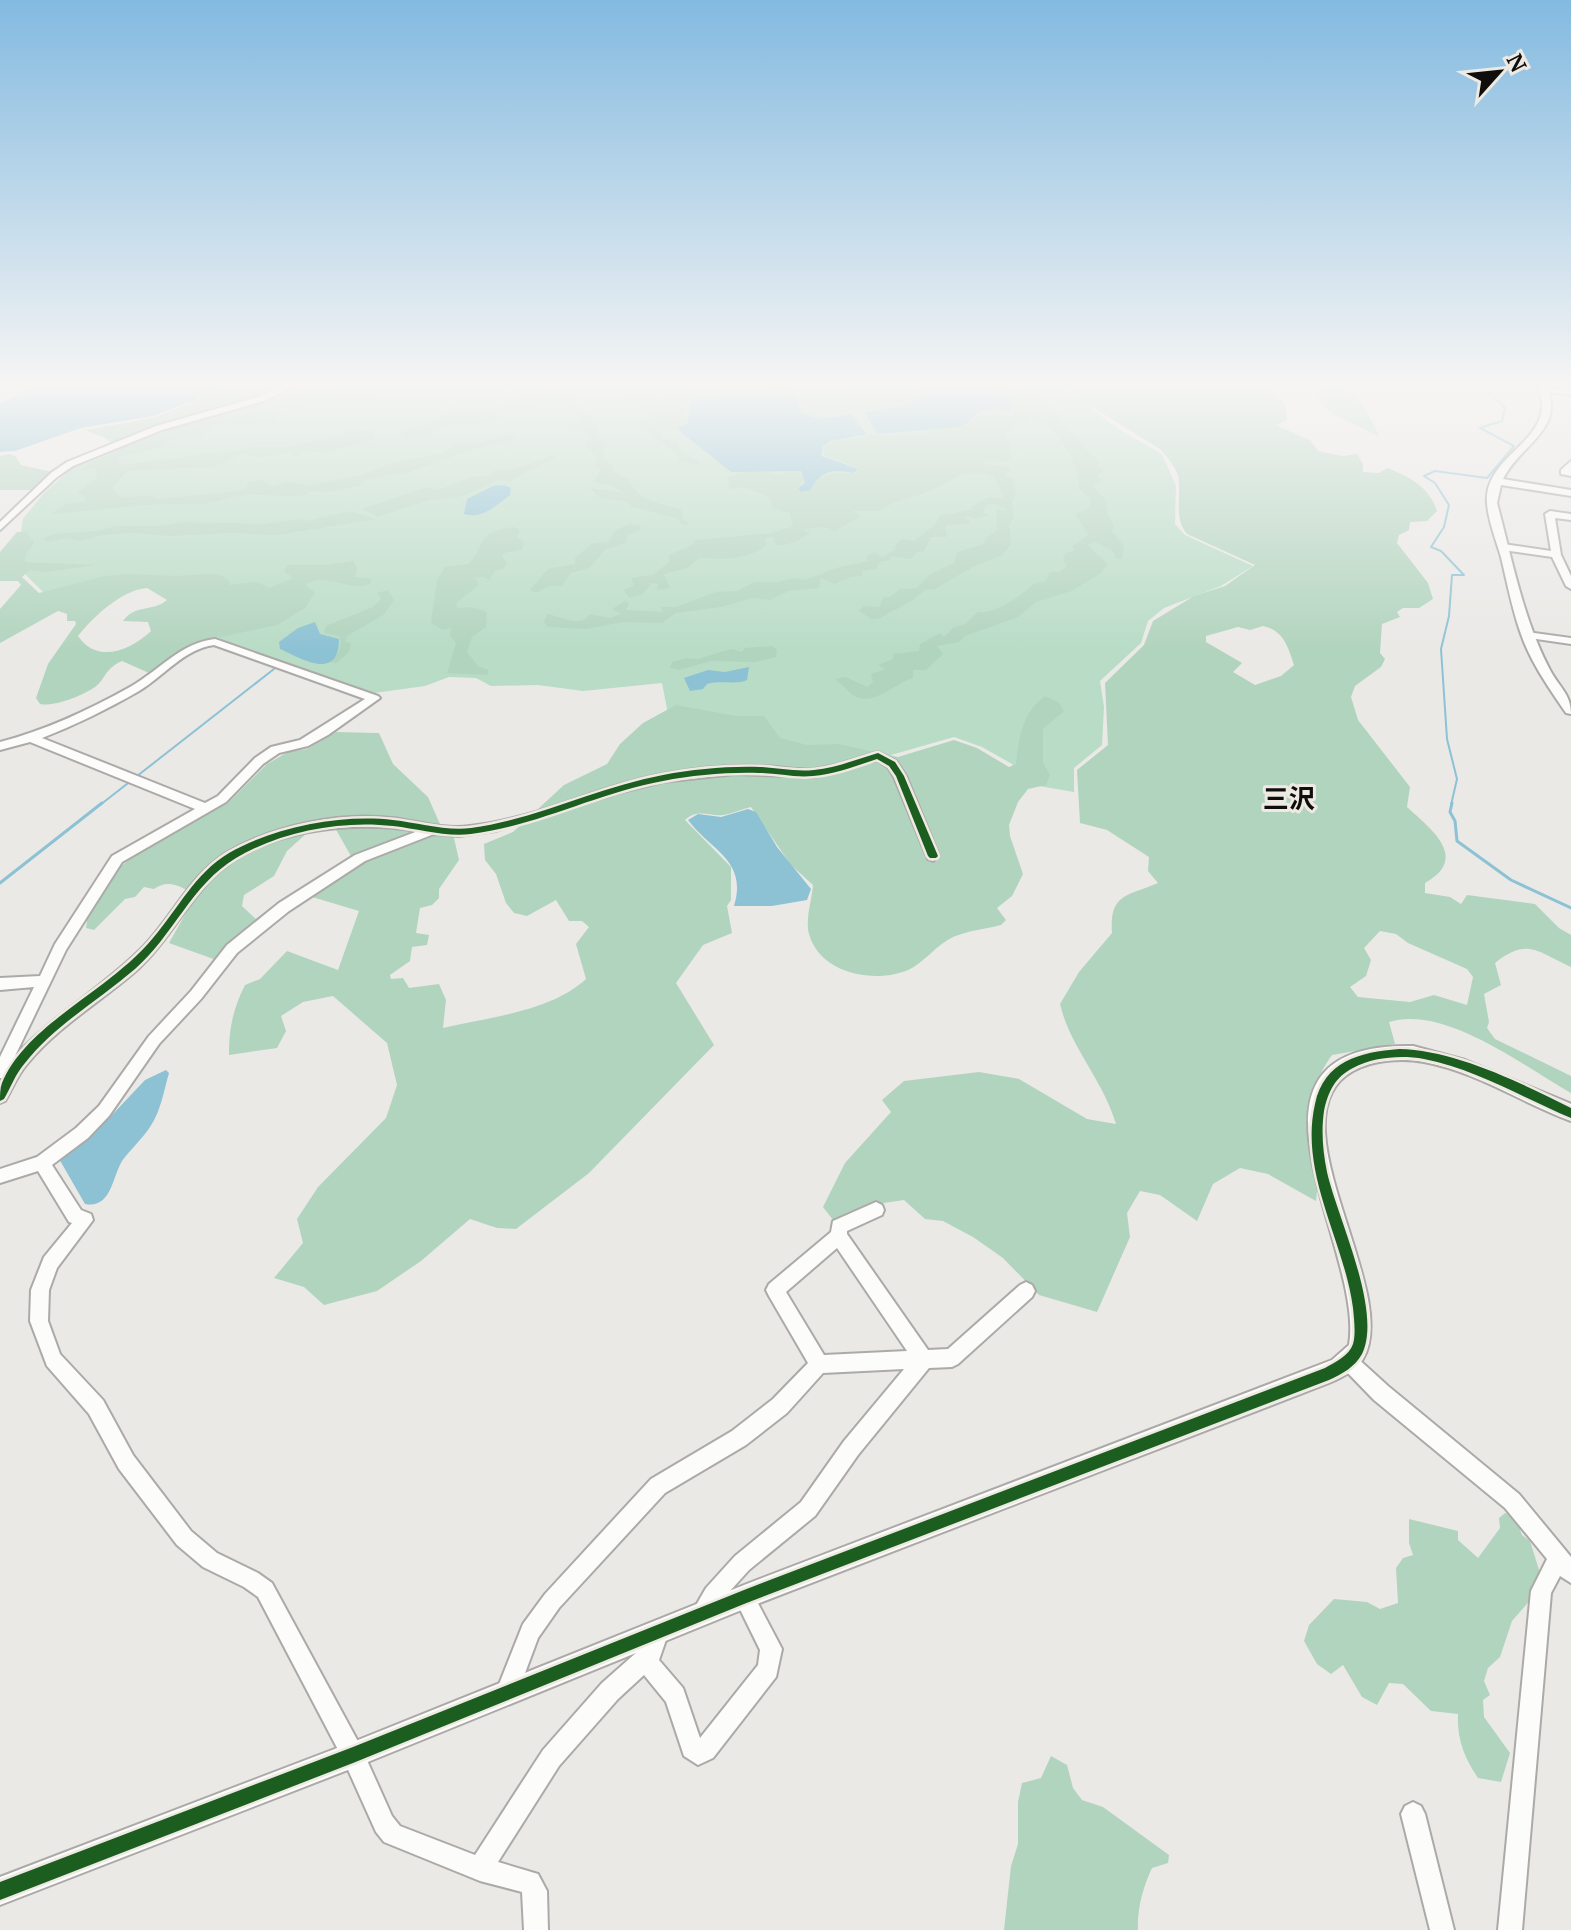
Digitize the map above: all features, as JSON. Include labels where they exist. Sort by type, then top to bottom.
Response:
[{"type":"street","points":[[0,527],[58,472]]},
{"type":"street","points":[[1503,472],[1492,503],[1527,635],[1546,674],[1571,710]]},
{"type":"street","points":[[1498,481],[1571,493]]},
{"type":"street","points":[[1571,517],[1550,514],[1556,555],[1571,586]]},
{"type":"street","points":[[1503,547],[1556,555]]},
{"type":"street","points":[[1527,635],[1571,641]]},
{"type":"street","points":[[0,746],[32,738],[71,722],[140,686],[183,653],[206,642],[215,642],[374,698],[304,743],[275,750],[259,761],[237,787],[207,809],[117,859],[77,918],[0,1072]]},
{"type":"street","points":[[32,738],[207,809]]},
{"type":"street","points":[[0,1096],[19,1062],[29,1051],[147,952],[183,903],[228,857],[285,834],[354,822],[386,822],[434,830],[468,831],[518,821],[603,792],[666,777],[759,770],[810,774],[878,756],[892,764],[900,776],[933,856]]},
{"type":"street","points":[[0,1176],[42,1163],[104,1111],[154,1040],[196,995],[232,949],[284,907],[360,858],[434,830]]},
{"type":"street","points":[[0,984],[44,981]]},
{"type":"street","points":[[0,1038],[19,1037]]},
{"type":"street","points":[[0,1891],[353,1755],[744,1597],[1329,1373],[1349,1362],[1360,1342],[1361,1309],[1317,1150],[1326,1084],[1347,1066],[1368,1058],[1406,1053],[1425,1055],[1571,1113]]},
{"type":"street","points":[[42,1163],[75,1216],[85,1220],[50,1263],[40,1290],[39,1321],[53,1360],[96,1407],[126,1462],[184,1538],[210,1560],[265,1590],[353,1755],[384,1824],[392,1834],[480,1869],[530,1882],[535,1891],[536,1930]]},
{"type":"street","points":[[876,1210],[839,1227],[839,1236],[924,1360]]},
{"type":"street","points":[[819,1364],[775,1290],[839,1236]]},
{"type":"street","points":[[507,1692],[530,1631],[552,1601],[649,1495],[670,1478],[739,1438],[780,1406],[819,1364],[952,1358],[1026,1291]]},
{"type":"street","points":[[701,1614],[713,1595],[742,1563],[808,1509],[851,1448],[924,1360]]},
{"type":"street","points":[[1349,1362],[1381,1393],[1512,1501],[1564,1567],[1541,1591],[1510,1930]]},
{"type":"street","points":[[645,1660],[675,1696],[692,1748],[698,1754],[705,1750],[768,1669],[772,1658],[771,1649],[744,1597]]},
{"type":"street","points":[[480,1869],[551,1758],[610,1691],[645,1660],[652,1651],[658,1631]]},
{"type":"street","points":[[1413,1814],[1442,1930]]},
{"type":"green space","points":[[0,472],[52,472],[35,490],[0,490]]},
{"type":"green space","points":[[67,472],[1170,472],[1176,486],[1175,524],[1185,535],[1253,566],[1221,586],[1164,608],[1148,621],[1141,643],[1100,681],[1104,707],[1102,745],[1074,768],[1074,792],[1033,785],[1012,764],[982,747],[954,737],[842,769],[668,714],[662,683],[583,691],[538,685],[491,686],[476,678],[449,677],[425,686],[374,693],[218,640],[227,588],[215,580],[43,592],[16,565],[23,519],[44,493]]},
{"type":"green space","points":[[96,472],[126,472],[112,488],[120,497],[148,496],[159,499],[245,490],[249,482],[263,480],[272,487],[286,482],[310,485],[369,472],[409,472],[387,475],[363,481],[359,486],[329,492],[310,491],[307,495],[245,495],[202,504],[140,505],[51,514],[66,504],[84,502],[86,498],[77,493],[97,478]]},
{"type":"green space","points":[[493,472],[527,472],[511,481],[499,480],[460,497],[429,500],[378,517],[362,509],[424,488],[438,490],[472,477],[488,476]]},
{"type":"green space","points":[[600,472],[615,472],[629,480],[643,497],[681,509],[683,519],[690,524],[682,525],[678,519],[630,506],[629,502],[598,497],[590,488],[624,493],[613,486],[593,482]]},
{"type":"green space","points":[[745,472],[781,475],[798,472],[804,478],[797,488],[801,492],[808,491],[816,481],[827,475],[1009,472],[1004,475],[1012,479],[1016,492],[1012,502],[1014,517],[1009,525],[1011,544],[1001,556],[973,567],[935,589],[925,590],[880,618],[872,619],[859,611],[864,606],[879,607],[884,597],[890,597],[900,589],[917,588],[929,575],[954,563],[957,552],[984,544],[985,539],[997,530],[996,509],[1005,511],[1005,508],[987,505],[983,512],[989,515],[975,519],[967,516],[964,518],[970,520],[969,524],[947,525],[947,537],[931,537],[924,551],[917,552],[911,559],[889,556],[891,560],[880,562],[876,569],[862,571],[863,576],[850,577],[835,584],[821,578],[819,588],[789,591],[770,600],[752,598],[721,607],[676,613],[662,623],[624,622],[585,629],[548,627],[544,622],[547,614],[576,621],[590,614],[610,618],[621,614],[612,609],[625,601],[629,604],[626,610],[663,612],[661,607],[676,607],[716,592],[737,591],[755,582],[794,578],[806,580],[836,568],[868,561],[867,555],[875,552],[882,557],[895,550],[896,544],[903,539],[914,541],[935,525],[940,516],[973,509],[971,507],[989,497],[1005,499],[994,477],[981,473],[962,474],[933,490],[879,511],[853,511],[861,516],[835,531],[825,527],[802,529],[810,533],[796,542],[777,546],[773,537],[765,538],[766,545],[752,554],[734,558],[699,558],[688,568],[664,574],[670,588],[657,590],[658,584],[652,583],[642,595],[629,598],[624,590],[634,585],[631,578],[653,575],[669,562],[669,555],[696,540],[772,533],[793,526],[790,513],[772,508],[771,498],[745,487],[729,489],[728,477]]},
{"type":"green space","points":[[1077,472],[1102,472],[1097,474],[1101,482],[1092,485],[1107,503],[1107,512],[1114,526],[1112,531],[1124,546],[1122,559],[1116,559],[1114,552],[1096,542],[1087,545],[1108,564],[1101,573],[1072,591],[1036,602],[1018,617],[965,636],[959,642],[937,646],[943,654],[926,670],[913,670],[913,678],[879,696],[856,697],[835,679],[846,677],[867,687],[873,682],[871,674],[885,669],[878,665],[893,659],[893,654],[919,651],[920,644],[940,633],[944,637],[978,612],[1000,607],[1033,584],[1046,581],[1050,572],[1059,572],[1067,566],[1063,560],[1065,553],[1074,551],[1072,546],[1089,535],[1075,514],[1089,508],[1091,499],[1078,488]]},
{"type":"green space","points":[[1176,472],[1396,472],[1410,479],[1429,495],[1437,511],[1427,521],[1410,522],[1409,530],[1399,535],[1397,543],[1428,583],[1433,599],[1419,608],[1403,608],[1397,612],[1400,617],[1382,624],[1380,653],[1385,659],[1381,667],[1355,686],[1351,697],[1358,720],[1410,787],[1407,807],[1442,844],[1445,864],[1425,883],[1425,893],[1450,897],[1461,904],[1467,895],[1535,904],[1559,928],[1571,935],[1571,967],[1541,952],[1516,951],[1495,963],[1501,985],[1484,994],[1489,1022],[1487,1028],[1495,1039],[1571,1076],[1571,1093],[1507,1054],[1459,1030],[1411,1019],[1389,1022],[1395,1044],[1332,1055],[1320,1075],[1312,1110],[1316,1201],[1268,1174],[1240,1168],[1213,1184],[1197,1221],[1160,1195],[1140,1191],[1127,1213],[1130,1237],[1097,1312],[1039,1295],[1003,1258],[943,1221],[925,1219],[904,1200],[877,1204],[836,1224],[823,1207],[845,1163],[891,1112],[882,1100],[904,1081],[979,1072],[1019,1079],[1087,1119],[1116,1124],[1071,1035],[1060,1004],[1079,972],[1112,933],[1117,903],[1129,894],[1158,883],[1148,871],[1149,857],[1107,830],[1080,823],[1077,770],[1108,745],[1105,683],[1144,645],[1153,621],[1194,596],[1225,586],[1255,565],[1187,534],[1180,521]],"holes":[[[1263,626],[1270,628],[1287,646],[1294,665],[1281,676],[1255,685],[1233,672],[1242,663],[1206,642],[1206,636],[1238,627],[1250,630]],[[1380,931],[1396,934],[1408,943],[1467,969],[1473,977],[1467,1005],[1434,995],[1410,1002],[1358,997],[1350,987],[1366,976],[1371,960],[1364,948]]]},
{"type":"green space","points":[[350,511],[376,519],[277,535],[234,533],[172,536],[132,533],[47,542],[43,538],[116,526],[307,521]]},
{"type":"green space","points":[[629,524],[641,526],[639,531],[628,535],[625,543],[606,549],[589,568],[571,573],[562,586],[550,586],[536,593],[530,590],[548,569],[575,564],[575,558],[591,544],[608,542],[616,530]]},
{"type":"green space","points":[[514,527],[520,530],[517,537],[524,543],[522,550],[504,553],[502,557],[507,563],[503,569],[496,570],[489,580],[475,578],[479,585],[456,603],[457,608],[471,607],[487,612],[486,627],[472,637],[467,652],[478,666],[488,670],[488,675],[447,673],[456,643],[450,636],[451,628],[443,630],[431,623],[437,580],[445,567],[469,564],[488,535]]},
{"type":"green space","points":[[17,532],[26,532],[34,543],[25,556],[25,562],[96,565],[45,572],[30,570],[22,577],[39,593],[105,576],[129,574],[211,574],[223,576],[230,582],[229,585],[257,582],[269,588],[293,578],[284,571],[288,565],[353,561],[357,568],[355,577],[371,579],[370,584],[362,586],[313,581],[305,585],[315,592],[305,608],[277,625],[197,642],[149,673],[122,661],[89,690],[68,700],[40,704],[36,698],[48,664],[76,624],[75,621],[67,621],[67,614],[58,611],[0,643],[0,609],[21,585],[18,581],[0,581],[0,552]],"holes":[[[147,588],[167,600],[133,612],[123,621],[148,622],[151,631],[124,649],[114,652],[94,650],[78,636],[100,613],[128,594]]]},
{"type":"green space","points":[[388,590],[394,600],[383,615],[347,636],[345,642],[351,643],[349,652],[337,663],[329,662],[341,644],[339,636],[324,633],[326,626],[373,607],[381,599],[377,593]]},
{"type":"green space","points":[[772,646],[777,650],[776,657],[755,662],[711,661],[679,670],[670,668],[672,662],[686,658],[698,659],[731,649],[742,652],[745,648]]},
{"type":"green space","points":[[1045,696],[1059,703],[1064,711],[1043,729],[1043,762],[1050,775],[1046,785],[1028,789],[1018,802],[1009,825],[1023,874],[1012,896],[997,908],[1006,920],[1001,925],[953,937],[908,970],[880,976],[850,972],[836,967],[815,948],[808,928],[813,885],[791,865],[751,807],[724,815],[690,816],[685,820],[731,867],[731,900],[727,906],[732,933],[703,945],[676,983],[714,1045],[589,1173],[516,1229],[497,1228],[470,1219],[421,1261],[377,1291],[324,1305],[304,1287],[274,1278],[303,1243],[297,1219],[318,1187],[386,1118],[397,1085],[387,1043],[333,996],[303,1002],[281,1016],[286,1031],[277,1048],[229,1055],[229,1045],[235,1011],[245,985],[260,979],[287,951],[338,970],[359,911],[312,897],[355,863],[335,828],[307,833],[287,851],[274,876],[244,895],[242,906],[258,921],[219,961],[169,943],[196,895],[175,885],[165,884],[154,889],[144,887],[135,897],[125,899],[94,930],[86,928],[88,913],[112,873],[152,842],[228,803],[267,764],[288,752],[307,749],[336,732],[379,733],[393,764],[428,797],[440,824],[454,838],[459,860],[439,889],[439,898],[432,905],[420,908],[416,933],[429,935],[427,945],[412,947],[410,961],[390,975],[391,979],[403,978],[409,988],[439,984],[446,1000],[443,1028],[518,1012],[555,999],[586,979],[576,944],[589,927],[582,921],[569,921],[556,900],[527,916],[514,913],[506,903],[496,874],[485,860],[484,844],[513,832],[564,785],[607,764],[620,744],[643,723],[676,705],[736,716],[764,716],[780,738],[807,745],[838,744],[898,757],[954,740],[977,748],[1009,767],[1016,764],[1020,735],[1031,710]]},
{"type":"green space","points":[[1505,1513],[1515,1516],[1522,1535],[1530,1541],[1541,1576],[1532,1598],[1512,1621],[1500,1657],[1488,1668],[1484,1681],[1490,1695],[1483,1700],[1484,1717],[1510,1753],[1501,1782],[1478,1778],[1460,1740],[1458,1714],[1431,1711],[1403,1684],[1389,1683],[1377,1705],[1362,1697],[1343,1665],[1331,1674],[1317,1664],[1304,1641],[1309,1625],[1334,1599],[1367,1602],[1380,1609],[1398,1603],[1396,1568],[1403,1558],[1413,1555],[1409,1543],[1409,1519],[1458,1531],[1458,1540],[1478,1558],[1500,1528],[1499,1518]]},
{"type":"green space","points":[[1051,1756],[1067,1765],[1073,1788],[1082,1800],[1103,1807],[1169,1855],[1168,1863],[1152,1868],[1149,1875],[1143,1890],[1138,1930],[1004,1930],[1011,1866],[1018,1844],[1018,1802],[1022,1783],[1041,1778]]},
{"type":"water","points":[[801,472],[833,472],[818,479],[810,490],[801,492],[798,488],[805,483]]},
{"type":"water","points":[[493,486],[511,488],[510,495],[500,503],[477,515],[464,514],[467,499]]},
{"type":"water","points":[[315,622],[320,634],[339,639],[332,661],[316,664],[280,649],[279,642],[298,628]]},
{"type":"water","points":[[749,667],[747,680],[707,684],[703,689],[690,691],[684,678],[708,670],[725,672]]},
{"type":"water","points":[[748,809],[756,812],[777,847],[811,889],[807,900],[772,906],[734,906],[737,890],[731,866],[688,820],[698,814],[721,817]]},
{"type":"water","points":[[166,1070],[169,1073],[154,1121],[122,1161],[110,1191],[100,1202],[85,1204],[58,1157],[111,1116],[145,1080]]},
{"type":"waterway","points":[[1433,472],[1424,476],[1435,483],[1449,505],[1444,527],[1431,547],[1441,551],[1464,575],[1452,575],[1449,616],[1441,649],[1447,739],[1457,779],[1451,805]]},
{"type":"waterway","points":[[1443,472],[1487,478],[1492,472]]},
{"type":"waterway","points":[[100,805],[274,669]]},
{"type":"waterway","points":[[0,883],[102,803]]},
{"type":"waterway","points":[[1452,803],[1450,812],[1455,821],[1457,841],[1511,880],[1571,908]]},
{"type":"cycle path","points":[[0,1096],[19,1062],[29,1051],[145,954],[196,888],[219,864],[268,839],[307,828],[366,822],[470,831],[519,821],[662,778],[735,770],[814,773],[878,756],[892,764],[900,776],[933,856]]},
{"type":"cycle path","points":[[0,1891],[353,1755],[744,1597],[1339,1367],[1353,1356],[1359,1346],[1361,1319],[1352,1272],[1322,1174],[1317,1127],[1326,1086],[1333,1076],[1356,1061],[1385,1054],[1425,1055],[1478,1072],[1571,1113]]},
{"type":"district","name":"三沢","points":[[1289,798]]}]
